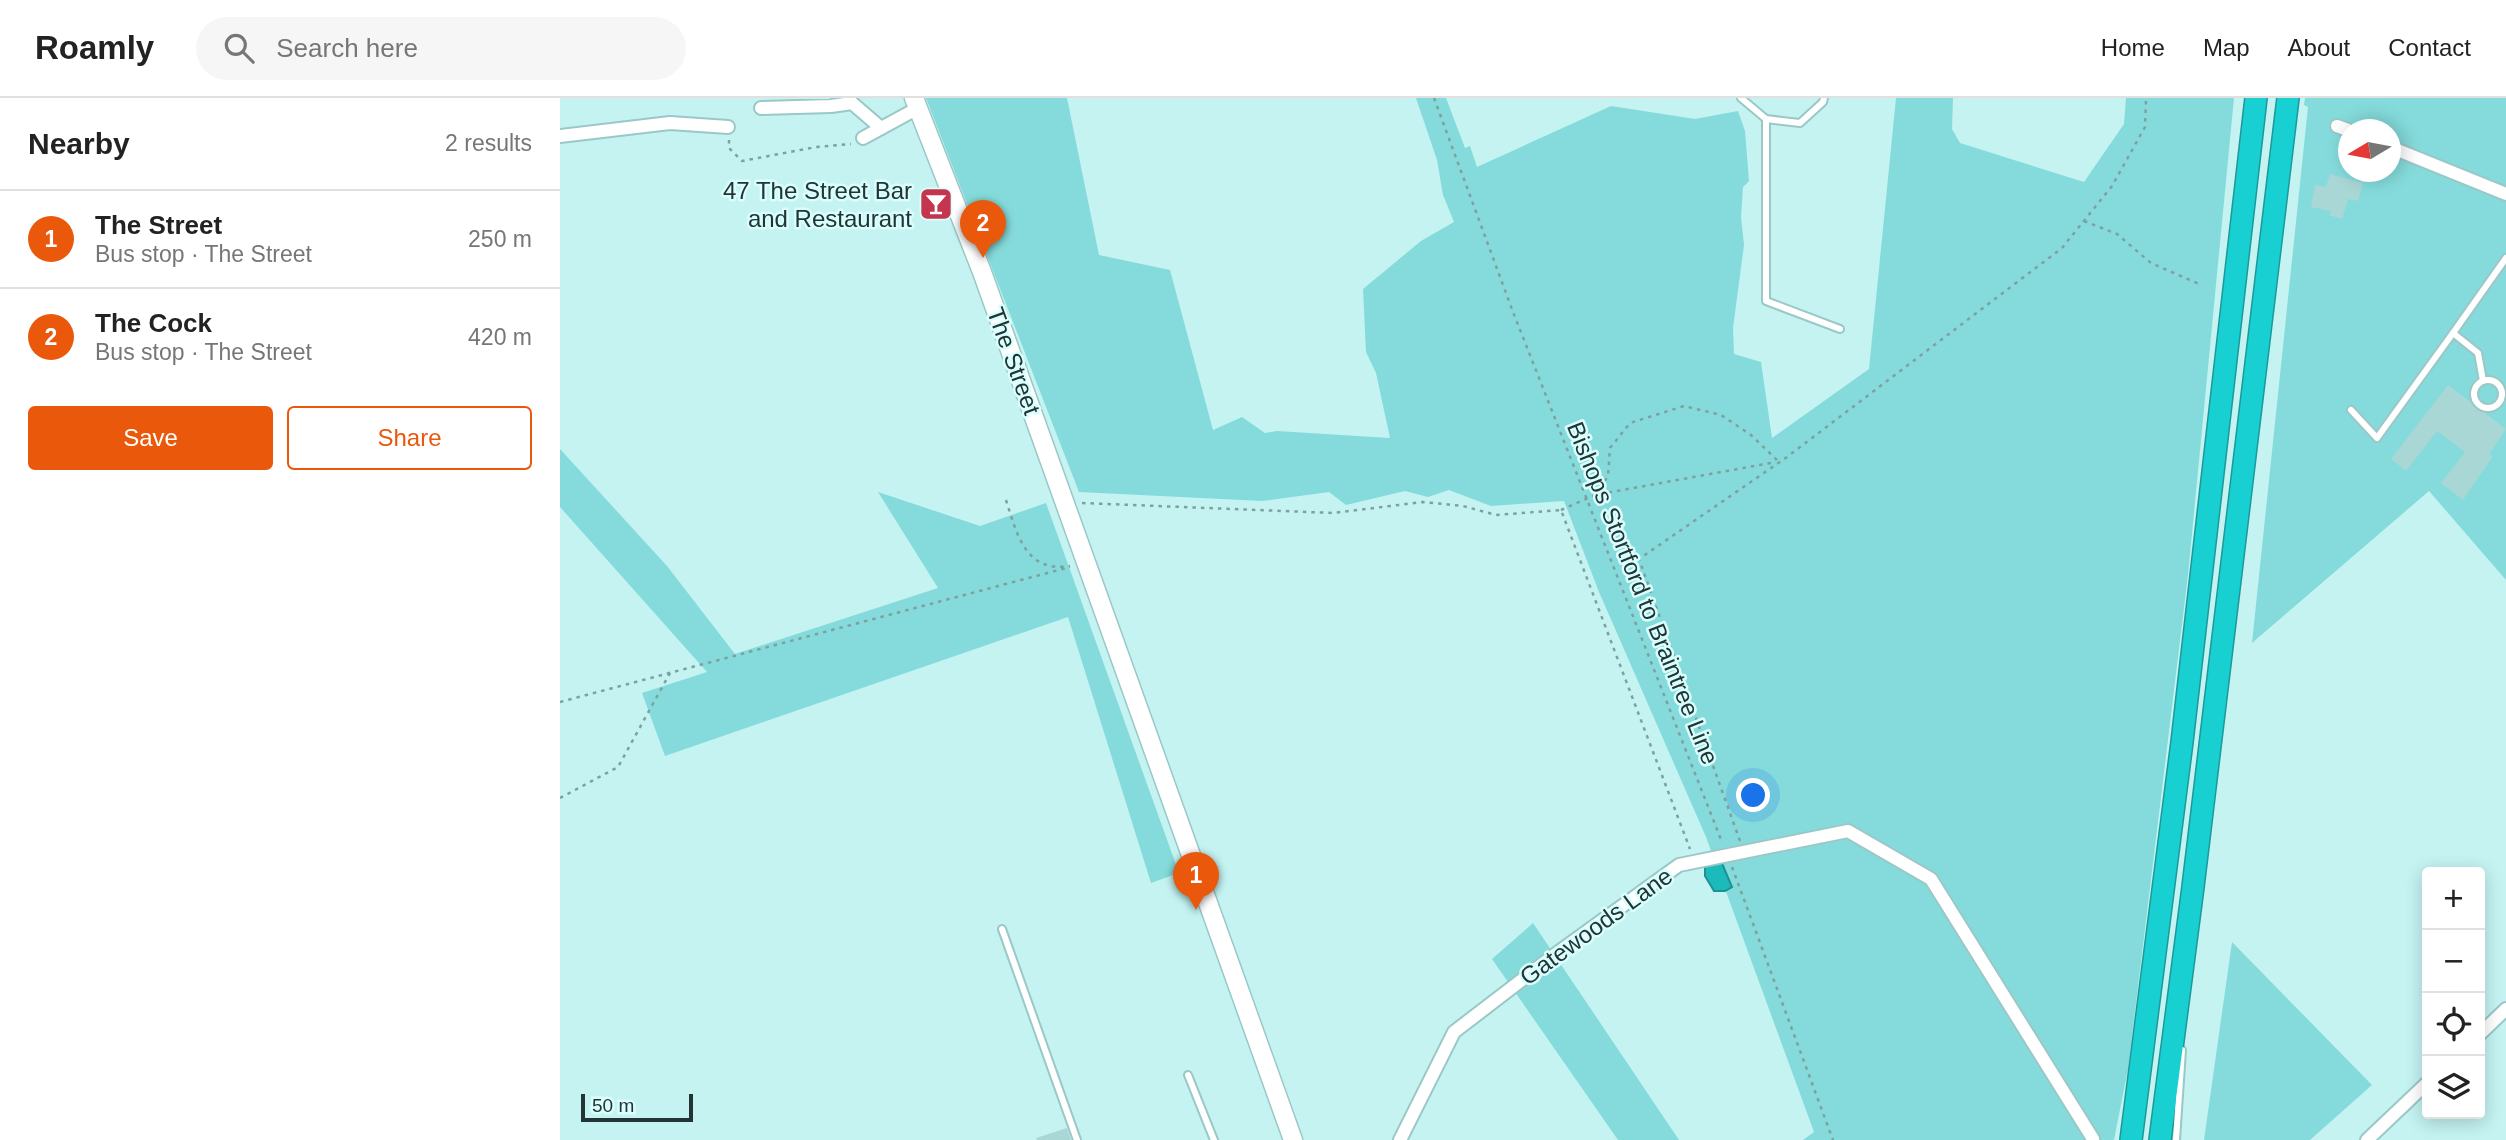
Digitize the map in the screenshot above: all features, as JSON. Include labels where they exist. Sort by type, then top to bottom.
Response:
[{"type":"highway","points":[[2131,1140],[2182,742],[2256,98]]},
{"type":"highway","points":[[2160,1140],[2288,98]]},
{"type":"street","points":[[761,108],[852,103],[881,128]]},
{"type":"street","points":[[863,138],[916,103]]},
{"type":"street","name":"The Street","points":[[916,103],[982,272],[1293,1140]]},
{"type":"street","points":[[560,136],[670,123],[728,127]]},
{"type":"street","points":[[2401,151],[2506,194]]},
{"type":"street","name":"Gatewoods Lane","points":[[1400,1140],[1454,1032],[1679,865],[1848,831],[1931,879],[2093,1139]]},
{"type":"street","points":[[2485,1029],[2506,1009]]},
{"type":"street","points":[[2367,1140],[2422,1088]]},
{"type":"lane","points":[[1741,98],[1766,119],[1800,123],[1824,102],[1824,98]]},
{"type":"lane","points":[[1766,119],[1766,301],[1840,329]]},
{"type":"lane","points":[[2351,410],[2377,438],[2506,258]]},
{"type":"lane","points":[[2454,333],[2478,353],[2483,381]]},
{"type":"lane","points":[[2483,381],[2497,383],[2501,392],[2501,399],[2492,407],[2482,407],[2475,400],[2475,388],[2483,381]]},
{"type":"lane","points":[[2184,1020],[2193,887]]},
{"type":"lane","points":[[1002,929],[1077,1140]]},
{"type":"lane","points":[[2176,1140],[2182,1047]]},
{"type":"lane","points":[[1188,1075],[1214,1140]]},
{"type":"path","name":"Bishops Stortford to Braintree Line","points":[[1434,98],[1513,312],[1728,855],[1833,1140]]},
{"type":"path","points":[[1744,852],[1639,559],[1779,462],[2063,248],[2112,186],[2145,127],[2146,98]]},
{"type":"path","points":[[728,127],[729,148],[743,161],[816,147],[855,144],[863,138]]},
{"type":"path","points":[[2084,221],[2117,234],[2151,262],[2199,284]]},
{"type":"path","points":[[1595,495],[1608,477],[1610,448],[1630,423],[1684,406],[1721,415],[1751,435],[1779,462]]},
{"type":"path","points":[[1066,505],[1096,502],[1333,513],[1423,502],[1463,506],[1496,514],[1561,510],[1595,495],[1779,462]]},
{"type":"path","points":[[1006,500],[1019,539],[1028,554],[1040,563],[1058,568],[1087,563]]},
{"type":"path","points":[[1561,510],[1695,862]]},
{"type":"path","points":[[560,702],[1087,563]]},
{"type":"path","points":[[560,798],[618,767],[670,673]]},
{"type":"shaded area","points":[[926,98],[1067,98],[1099,255],[1170,270],[1213,430],[1242,417],[1265,433],[1277,431],[1390,438],[1376,373],[1366,352],[1363,289],[1421,241],[1454,222],[1443,195],[1437,160],[1416,98],[1446,98],[1465,148],[1470,146],[1477,167],[1611,106],[1695,119],[1738,111],[1745,131],[1749,181],[1743,187],[1741,217],[1744,245],[1733,328],[1734,354],[1761,362],[1772,438],[1869,369],[1896,98],[1953,98],[1952,129],[1960,143],[2084,182],[2124,124],[2126,98],[2234,98],[2188,575],[2128,1069],[2114,1140],[1803,1140],[1814,1132],[1706,837],[1599,592],[1564,501],[1491,506],[1449,490],[1428,497],[1405,491],[1346,505],[1329,492],[1262,501],[1079,492]]},
{"type":"shaded area","points":[[2305,98],[2506,98],[2506,580],[2429,491],[2252,643],[2308,107],[2304,105]]},
{"type":"shaded area","points":[[560,449],[667,566],[735,654],[938,588],[878,492],[980,526],[1046,503],[1179,873],[1151,883],[1068,617],[665,756],[642,693],[707,672],[560,507]]},
{"type":"shaded area","points":[[1721,861],[1732,887],[1725,891],[1714,891],[1705,876],[1705,867]]},
{"type":"shaded area","points":[[1533,923],[1679,1140],[1618,1140],[1492,959]]},
{"type":"shaded area","points":[[2232,942],[2372,1085],[2310,1140],[2204,1140]]},
{"type":"building","points":[[2330,174],[2338,176],[2338,182],[2363,183],[2358,201],[2348,199],[2342,219],[2329,215],[2331,211],[2311,207],[2315,185],[2326,187]]},
{"type":"building","points":[[2448,385],[2506,429],[2489,454],[2493,456],[2463,500],[2441,483],[2465,452],[2437,431],[2406,471],[2391,459]]},
{"type":"building","points":[[1067,1128],[1071,1140],[1036,1138]]},
{"type":"place","name":"47 The Street Bar and Restaurant","points":[[936,204]]},
{"type":"place","name":"The Cock","points":[[983,258]]},
{"type":"place","name":"The Street","points":[[1196,910]]}]
